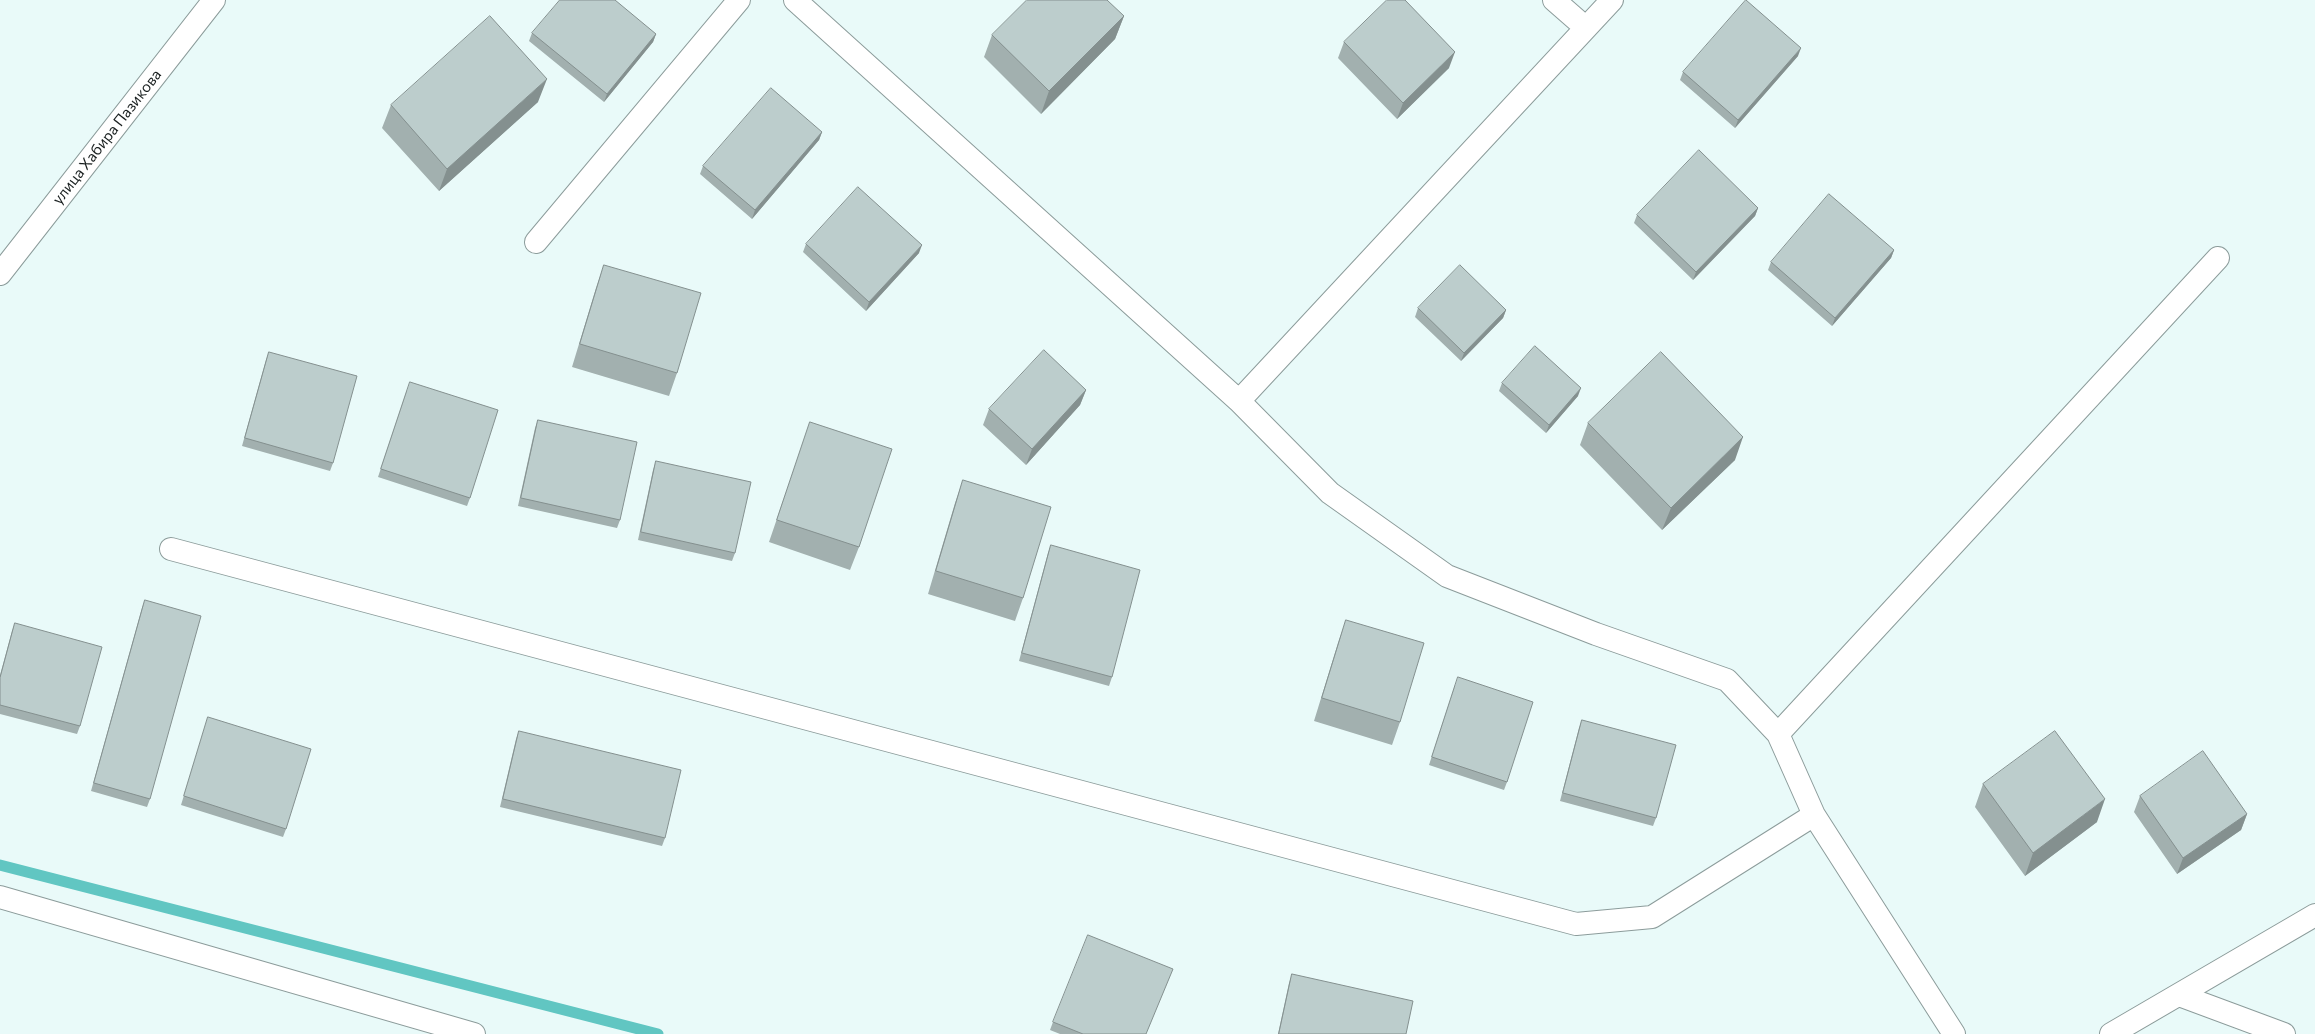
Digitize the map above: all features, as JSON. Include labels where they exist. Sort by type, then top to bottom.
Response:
[{"type":"street","name":"улица Хабира Пазикова","points":[[0,274],[214,0]]},
{"type":"street","points":[[536,242],[739,0]]},
{"type":"street","points":[[795,0],[1239,401],[1330,493],[1447,576],[1596,634],[1727,680],[1778,734],[1814,815],[1954,1034]]},
{"type":"street","points":[[1554,0],[1586,28]]},
{"type":"street","points":[[1239,401],[1612,0]]},
{"type":"street","points":[[1778,734],[2218,258]]},
{"type":"street","points":[[170,549],[1576,924],[1652,917],[1814,815]]},
{"type":"street","points":[[0,897],[474,1034]]},
{"type":"street","points":[[2111,1034],[2315,915]]},
{"type":"street","points":[[2179,995],[2284,1034]]},
{"type":"building","points":[[560,0],[615,0],[656,34],[607,94],[532,33]]},
{"type":"building","points":[[1027,0],[1107,0],[1124,16],[1049,91],[992,35]]},
{"type":"building","points":[[1387,0],[1405,0],[1455,52],[1403,103],[1344,42]]},
{"type":"building","points":[[1746,0],[1801,48],[1738,120],[1683,72]]},
{"type":"building","points":[[490,16],[547,79],[447,169],[391,105]]},
{"type":"building","points":[[771,88],[822,132],[755,210],[703,166]]},
{"type":"building","points":[[1699,150],[1758,208],[1696,272],[1637,215]]},
{"type":"building","points":[[858,187],[922,245],[869,302],[806,244]]},
{"type":"building","points":[[1829,194],[1894,250],[1835,318],[1771,262]]},
{"type":"building","points":[[604,265],[701,293],[677,373],[580,344]]},
{"type":"building","points":[[1460,265],[1506,310],[1464,353],[1418,308]]},
{"type":"building","points":[[1535,346],[1581,388],[1549,425],[1502,383]]},
{"type":"building","points":[[1044,350],[1086,390],[1032,449],[989,409]]},
{"type":"building","points":[[269,352],[357,376],[333,463],[245,438]]},
{"type":"building","points":[[1661,352],[1743,437],[1671,508],[1588,423]]},
{"type":"building","points":[[410,382],[498,410],[470,498],[381,469]]},
{"type":"building","points":[[538,420],[637,442],[620,520],[521,498]]},
{"type":"building","points":[[810,422],[892,449],[859,547],[777,520]]},
{"type":"building","points":[[656,461],[751,482],[735,553],[641,532]]},
{"type":"building","points":[[963,480],[1051,507],[1023,598],[936,571]]},
{"type":"building","points":[[1051,545],[1140,570],[1112,677],[1022,653]]},
{"type":"building","points":[[145,600],[201,616],[150,799],[94,783]]},
{"type":"building","points":[[1346,620],[1424,643],[1400,722],[1322,698]]},
{"type":"building","points":[[15,623],[102,647],[80,726],[0,705],[0,678]]},
{"type":"building","points":[[1458,677],[1533,702],[1507,782],[1432,757]]},
{"type":"building","points":[[208,717],[311,749],[286,829],[184,796]]},
{"type":"building","points":[[1582,720],[1676,745],[1656,818],[1563,793]]},
{"type":"building","points":[[519,731],[681,770],[665,838],[503,799]]},
{"type":"building","points":[[2055,731],[2105,799],[2033,853],[1983,784]]},
{"type":"building","points":[[2203,751],[2247,814],[2183,858],[2140,796]]},
{"type":"building","points":[[1088,935],[1173,969],[1146,1034],[1083,1034],[1053,1022]]},
{"type":"building","points":[[1292,974],[1413,1001],[1406,1034],[1279,1034]]},
{"type":"waterway","points":[[0,865],[658,1034]]}]
